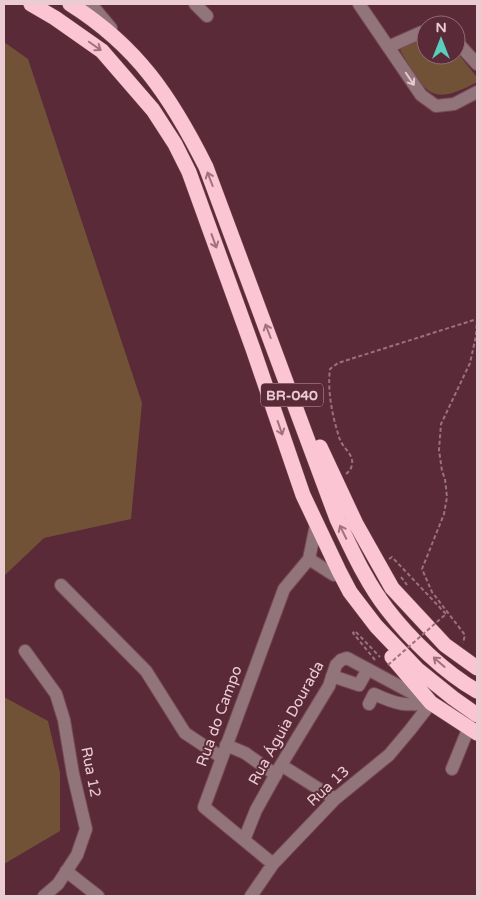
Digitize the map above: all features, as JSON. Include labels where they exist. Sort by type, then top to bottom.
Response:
[{"type":"highway","name":"BR-040","points":[[31,4],[55,18],[102,51],[153,110],[174,144],[189,172],[303,495],[350,592],[376,626],[417,669],[453,698],[474,725]]},
{"type":"highway","name":"BR-040","points":[[70,4],[123,44],[146,70],[171,103],[206,167],[337,519],[360,566],[387,609],[422,648],[462,682],[477,691]]},
{"type":"highway","points":[[276,352],[291,376],[320,449],[356,524],[392,588],[430,623],[445,645],[477,668]]},
{"type":"highway","points":[[328,548],[334,575],[349,606],[431,702],[474,725]]},
{"type":"street","points":[[195,4],[207,16]]},
{"type":"street","points":[[359,4],[420,95],[436,106],[454,104],[477,92]]},
{"type":"street","points":[[91,5],[146,70]]},
{"type":"street","points":[[388,47],[416,35]]},
{"type":"street","points":[[466,51],[477,64]]},
{"type":"street","name":"Rua do Campo","points":[[273,864],[204,807],[284,589],[309,559],[316,525]]},
{"type":"street","points":[[309,559],[334,575]]},
{"type":"street","points":[[61,585],[146,671],[184,733],[224,751],[245,753],[335,800]]},
{"type":"street","name":"Rua 12","points":[[26,651],[56,694],[64,720],[73,774],[86,829],[77,855],[56,890],[44,896]]},
{"type":"street","name":"Rua Águia Dourada","points":[[244,840],[256,810],[329,686],[336,665],[340,660],[347,658],[368,669],[386,671],[431,702]]},
{"type":"street","points":[[332,676],[359,685],[368,669]]},
{"type":"street","points":[[369,704],[374,694],[408,706],[431,702]]},
{"type":"street","name":"Rua 13","points":[[251,896],[255,893],[273,864],[335,800],[389,755],[431,702]]},
{"type":"street","points":[[452,769],[474,725]]},
{"type":"street","points":[[66,871],[98,896]]},
{"type":"path","points":[[336,481],[351,470],[352,460],[341,442],[334,419],[329,381],[330,370],[338,364],[477,319],[476,336],[470,363],[441,424],[439,450],[447,496],[444,514],[422,569],[435,596],[465,635],[461,657]]},
{"type":"path","points":[[382,658],[355,631],[353,633],[386,671],[446,614],[392,556],[388,560]]},
{"type":"path","points":[[399,574],[410,589]]},
{"type":"shaded area","points":[[416,41],[416,65],[466,64],[476,76],[477,82],[449,94],[430,92],[416,77],[400,48]]},
{"type":"shaded area","points":[[4,42],[28,59],[142,403],[131,519],[44,538],[4,576]]},
{"type":"shaded area","points":[[4,697],[48,721],[60,772],[60,831],[4,864]]}]
